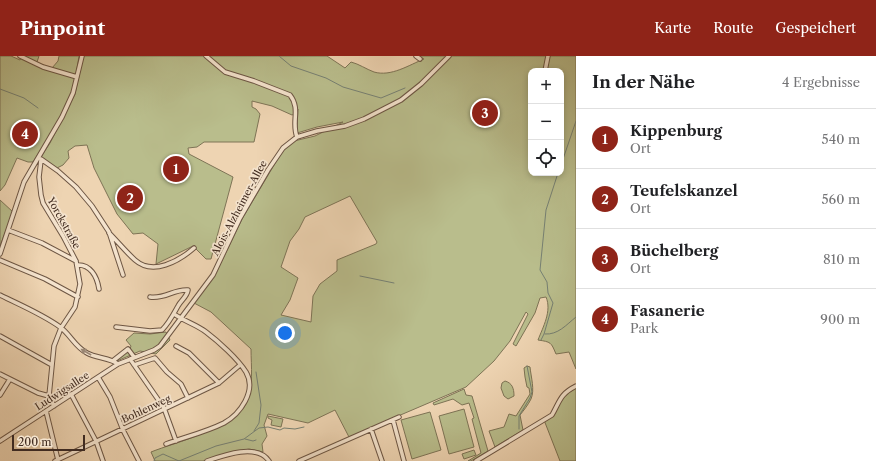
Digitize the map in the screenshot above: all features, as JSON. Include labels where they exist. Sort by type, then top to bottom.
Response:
[{"type":"street","points":[[20,56],[43,67],[77,77]]},
{"type":"street","points":[[0,254],[24,182],[40,159],[42,152],[65,111],[73,93],[82,56]]},
{"type":"street","points":[[206,56],[225,72],[290,95],[296,109],[295,128],[298,137]]},
{"type":"street","points":[[416,56],[420,59]]},
{"type":"street","name":"Alois-Alzheimer-Allee","points":[[181,319],[213,274],[240,218],[278,154],[289,142],[298,137],[317,131],[345,126],[374,114],[401,100],[434,72],[449,56]]},
{"type":"street","points":[[545,68],[548,56]]},
{"type":"street","points":[[40,159],[58,171],[92,206],[108,232],[123,275]]},
{"type":"street","name":"Yorckstraße","points":[[40,159],[39,177],[43,203],[63,236],[76,263],[80,284],[75,307],[62,328],[54,346],[49,396]]},
{"type":"street","points":[[8,230],[42,243],[76,263],[88,266],[95,276],[99,288]]},
{"type":"street","points":[[108,232],[136,261],[146,265],[160,266],[168,264],[184,256],[194,248]]},
{"type":"street","points":[[0,260],[45,279],[78,297]]},
{"type":"street","points":[[116,327],[150,331],[162,330],[174,314],[178,305],[187,295],[188,290],[179,291],[158,298],[150,297]]},
{"type":"street","points":[[0,295],[62,328],[86,353],[99,358],[114,360],[118,364]]},
{"type":"street","points":[[166,444],[224,422],[238,412],[246,399],[249,384],[246,373],[227,351],[205,331],[174,314]]},
{"type":"street","name":"Ludwigsallee","points":[[0,441],[118,364],[154,350],[160,346],[181,319]]},
{"type":"street","points":[[0,336],[52,365]]},
{"type":"street","points":[[176,346],[189,353],[219,383]]},
{"type":"street","name":"Ludwigsallee","points":[[114,360],[128,349],[132,358]]},
{"type":"street","points":[[132,358],[134,365],[164,408],[176,441]]},
{"type":"street","points":[[134,365],[155,358],[167,372],[181,384],[188,398]]},
{"type":"street","name":"Bohlenweg","points":[[56,460],[219,383],[240,365]]},
{"type":"street","points":[[0,374],[38,394],[49,396],[54,406]]},
{"type":"street","points":[[98,377],[110,397],[122,428],[139,461]]},
{"type":"street","points":[[0,395],[10,379]]},
{"type":"street","points":[[476,461],[552,415],[558,406],[561,396],[576,386]]},
{"type":"street","points":[[71,394],[96,441],[103,461]]},
{"type":"street","points":[[46,411],[56,460]]},
{"type":"street","points":[[299,461],[305,460],[399,417]]},
{"type":"street","points":[[393,420],[404,461]]},
{"type":"street","points":[[371,429],[382,461]]},
{"type":"street","points":[[207,461],[253,451],[266,456],[269,461]]},
{"type":"green space","points":[[0,56],[11,56],[20,60],[22,56],[39,56],[36,65],[76,78],[73,89],[63,111],[33,162],[28,162],[17,158],[5,185],[0,191]]},
{"type":"green space","points":[[59,56],[79,56],[76,75],[52,68],[58,61]]},
{"type":"green space","points":[[83,56],[207,56],[226,72],[208,56],[327,56],[345,68],[351,62],[374,72],[387,73],[400,70],[424,59],[418,56],[576,56],[576,369],[569,352],[556,354],[550,343],[538,340],[546,319],[548,308],[546,297],[540,298],[535,313],[516,346],[513,344],[528,314],[526,312],[510,341],[494,361],[466,387],[349,437],[335,410],[308,423],[268,414],[264,425],[267,436],[262,444],[263,452],[249,449],[203,461],[155,461],[151,452],[189,439],[217,427],[239,413],[246,404],[249,398],[251,384],[251,349],[211,312],[194,303],[215,275],[242,219],[283,150],[294,141],[315,136],[343,122],[297,133],[298,109],[295,114],[292,115],[272,106],[252,101],[252,107],[260,114],[254,142],[204,142],[197,147],[188,148],[189,154],[233,177],[211,259],[206,259],[193,246],[156,264],[158,244],[143,233],[133,234],[117,214],[94,168],[87,145],[75,146],[68,151],[69,158],[63,165],[57,168],[41,157],[50,143],[75,94]],"holes":[[[350,196],[377,242],[376,244],[337,260],[337,271],[320,284],[313,296],[311,322],[281,315],[290,300],[298,278],[281,267],[290,241],[299,229],[305,217]]]},
{"type":"green space","points":[[0,200],[13,212],[0,246]]},
{"type":"green space","points":[[166,332],[170,340],[156,354],[140,351],[117,361],[116,359],[130,349],[131,346],[126,340],[134,333],[150,334]]},
{"type":"green space","points":[[527,366],[530,367],[533,392],[530,401],[520,415],[523,430],[495,447],[489,431],[504,427],[509,414],[516,416],[530,394],[529,388],[527,387],[524,368]]},
{"type":"green space","points":[[505,381],[512,386],[514,391],[514,396],[508,399],[504,396],[501,388],[502,383]]},
{"type":"green space","points":[[576,386],[576,461],[560,461],[544,420],[552,415],[561,396]]},
{"type":"green space","points":[[464,389],[466,395],[472,396],[488,451],[471,461],[468,461],[481,453],[472,419],[474,418],[469,403],[462,405],[453,399],[434,405],[433,403]]},
{"type":"green space","points":[[464,409],[474,447],[449,454],[439,416]]},
{"type":"green space","points":[[430,412],[441,450],[412,459],[401,420]]},
{"type":"green space","points":[[268,416],[283,419],[281,427],[271,425],[272,420],[268,418]]},
{"type":"green space","points":[[474,450],[476,455],[464,459],[462,454]]},
{"type":"waterway","points":[[279,56],[291,66],[326,78],[343,87],[381,98],[405,88]]},
{"type":"waterway","points":[[0,89],[24,98],[38,108]]},
{"type":"waterway","points":[[564,156],[576,121]]},
{"type":"waterway","points":[[541,340],[553,303],[548,293],[547,282],[540,270],[546,210],[557,176]]},
{"type":"waterway","points":[[360,276],[394,283]]},
{"type":"waterway","points":[[545,334],[558,331],[576,317]]},
{"type":"waterway","points":[[519,429],[519,416],[532,392],[527,366]]},
{"type":"waterway","points":[[254,431],[259,423],[261,405],[256,372]]},
{"type":"waterway","points":[[154,461],[155,458],[163,454],[179,461],[216,446],[244,439],[259,428],[268,427],[280,430],[284,428],[295,429],[304,427]]},
{"type":"waterway","points":[[245,439],[253,441],[256,440]]},
{"type":"place","name":"Büchelberg","points":[[485,113]]},
{"type":"place","name":"Fasanerie","points":[[25,134]]},
{"type":"place","name":"Kippenburg","points":[[176,169]]},
{"type":"place","name":"Teufelskanzel","points":[[130,198]]}]
